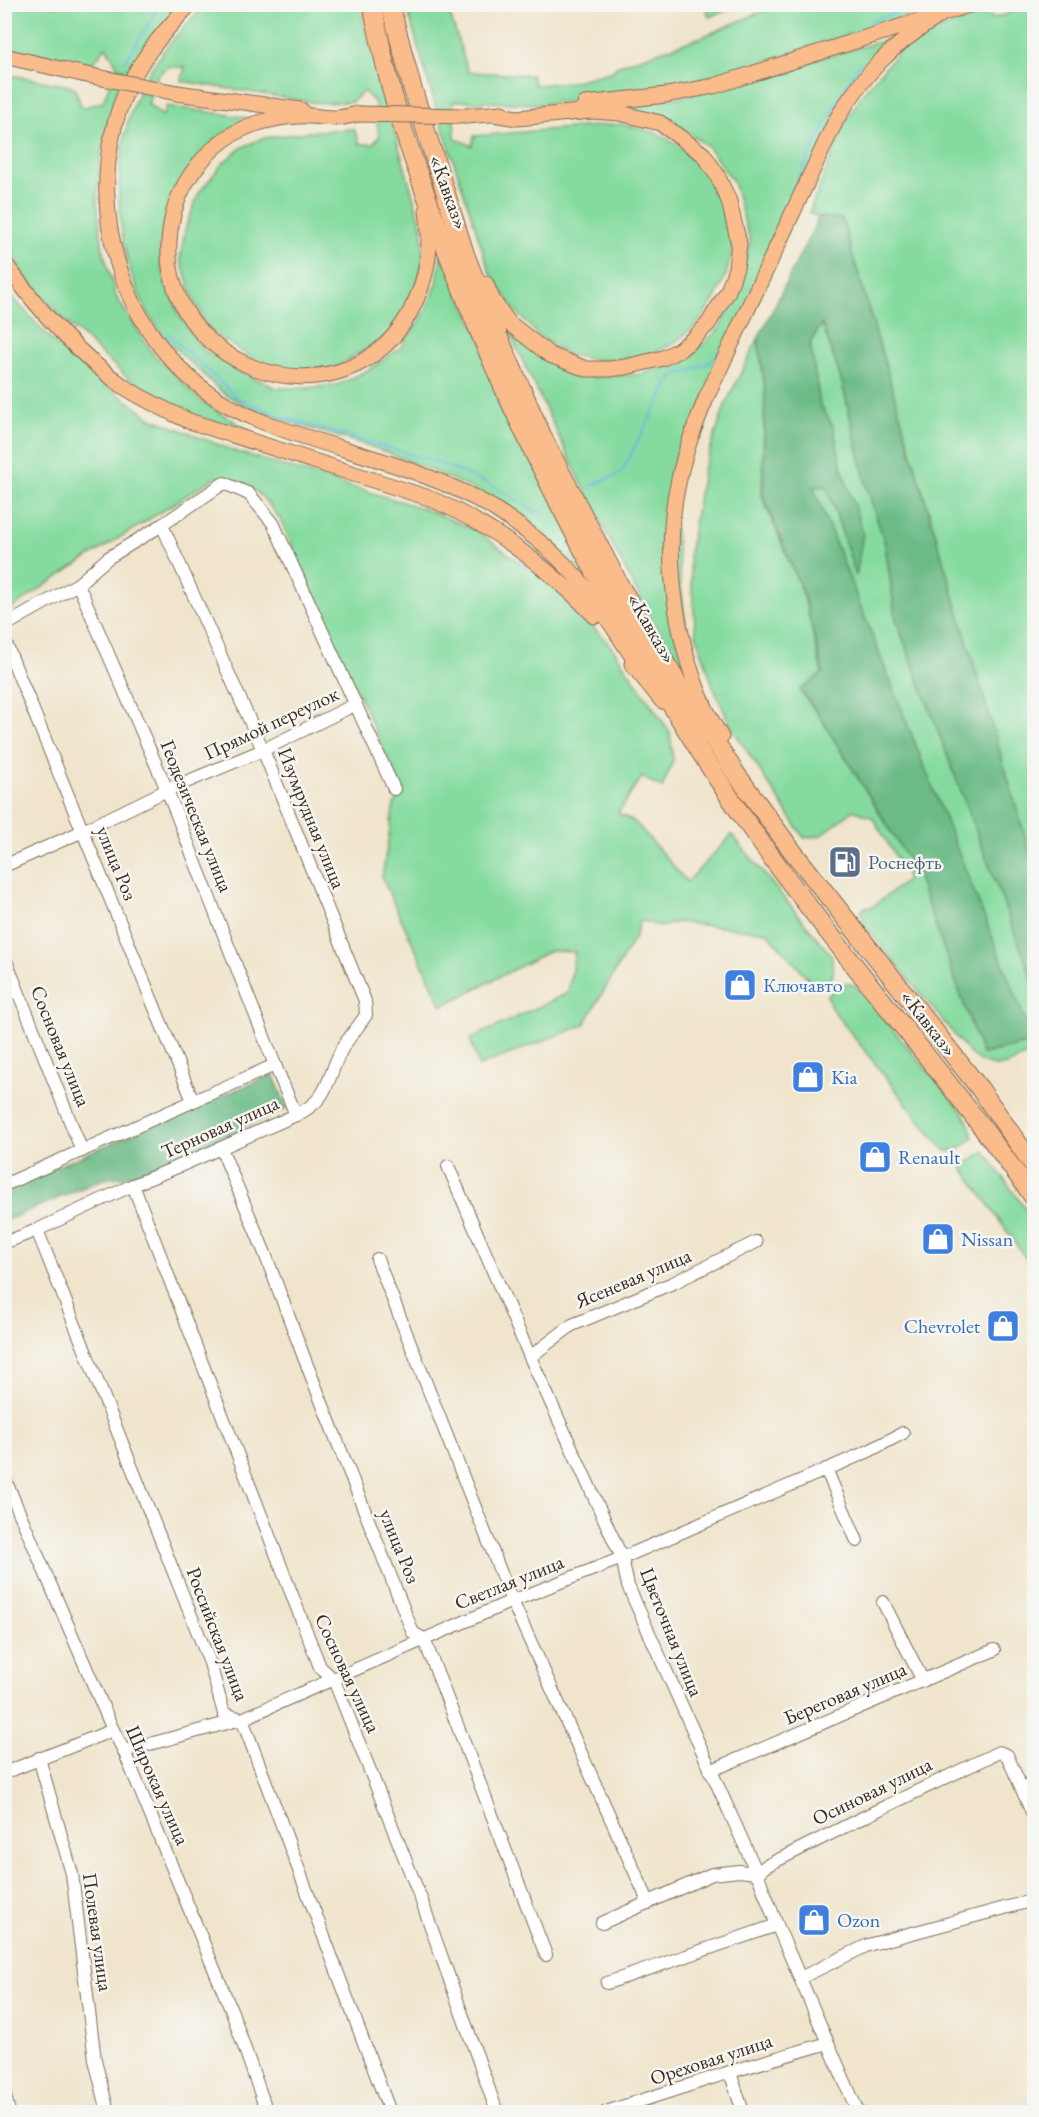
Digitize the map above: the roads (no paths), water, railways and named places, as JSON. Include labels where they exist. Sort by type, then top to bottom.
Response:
[{"type":"highway","name":"«Кавказ»","points":[[372,4],[394,96],[423,191],[491,362],[554,498],[605,591],[688,734],[786,877],[1033,1195]]},
{"type":"highway","name":"«Кавказ»","points":[[390,4],[412,87],[465,254],[486,308],[523,393],[578,507],[620,586],[683,692],[734,771],[875,957],[980,1089],[1035,1166]]},
{"type":"highway","points":[[875,957],[890,983],[963,1074],[964,1083],[960,1085],[955,1082],[919,1039],[899,1021]]},
{"type":"highway","points":[[1033,1195],[1025,1179],[987,1126],[988,1116],[995,1117],[1017,1149],[1035,1166]]},
{"type":"main road","points":[[190,4],[166,29],[136,71],[121,104],[108,162],[106,207],[110,238],[121,277],[139,315],[164,352],[197,384],[231,408],[266,424],[414,471],[474,498],[522,527],[552,552],[579,580],[688,734]]},
{"type":"main road","points":[[4,56],[177,93],[285,108],[358,114],[466,116],[666,95],[714,86],[972,4]]},
{"type":"main road","points":[[766,815],[706,708],[689,663],[679,627],[673,589],[672,556],[678,480],[689,441],[707,396],[836,120],[849,98],[872,68],[909,35],[939,16]]},
{"type":"main road","points":[[454,215],[493,301],[509,323],[550,355],[586,369],[609,369],[643,364],[679,350],[708,324],[728,291],[736,268],[739,244],[729,201],[717,175],[703,154],[683,138],[660,123],[620,113],[592,111],[517,118],[494,114]]},
{"type":"main road","points":[[358,114],[338,118],[299,116],[255,124],[222,143],[188,177],[176,202],[171,223],[169,252],[172,278],[182,304],[196,329],[219,350],[238,361],[261,370],[284,375],[308,377],[330,374],[351,367],[373,355],[396,335],[410,315],[428,266],[430,244],[423,191]]},
{"type":"main road","points":[[4,262],[29,296],[91,361],[156,406],[189,421],[429,498],[463,513],[499,535],[570,590],[591,612],[688,734]]},
{"type":"street","points":[[4,626],[78,584],[108,558],[224,483],[249,494],[273,524],[394,789]]},
{"type":"street","name":"Изумрудная улица","points":[[162,525],[263,750],[365,1001],[366,1015],[343,1047],[323,1094],[310,1108],[296,1114]]},
{"type":"street","name":"Геодезическая улица","points":[[78,584],[167,790],[275,1065]]},
{"type":"street","name":"улица Роз","points":[[4,639],[194,1101]]},
{"type":"street","name":"Прямой переулок","points":[[4,866],[167,790],[263,750],[357,704]]},
{"type":"street","name":"Сосновая улица","points":[[4,956],[82,1150]]},
{"type":"street","name":"Терновая улица","points":[[4,1185],[275,1065],[296,1114],[133,1185],[38,1230],[4,1243]]},
{"type":"street","name":"улица Роз","points":[[221,1148],[264,1251],[413,1633],[424,1639],[546,1955]]},
{"type":"street","name":"Цветочная улица","points":[[448,1166],[530,1357],[622,1558],[628,1586],[758,1873],[777,1925],[858,2112]]},
{"type":"street","name":"Сосновая улица","points":[[133,1185],[320,1667],[334,1680],[421,1899],[497,2112]]},
{"type":"street","name":"Российская улица","points":[[38,1230],[210,1663],[224,1714],[242,1719],[390,2112]]},
{"type":"street","name":"Ясеневая улица","points":[[530,1357],[572,1325],[673,1284],[756,1242]]},
{"type":"street","points":[[376,1259],[512,1601],[649,1903]]},
{"type":"street","name":"Светлая улица","points":[[124,1751],[242,1719],[512,1601],[622,1558],[869,1451],[903,1433]]},
{"type":"street","points":[[826,1469],[857,1541]]},
{"type":"street","name":"Широкая улица","points":[[4,1477],[124,1751],[232,2012],[267,2112]]},
{"type":"street","points":[[883,1602],[923,1681]]},
{"type":"street","name":"Береговая улица","points":[[710,1771],[994,1650]]},
{"type":"street","points":[[4,1773],[113,1730]]},
{"type":"street","name":"Осиновая улица","points":[[758,1873],[766,1866],[999,1752],[1007,1755],[1035,1817]]},
{"type":"street","name":"Полевая улица","points":[[39,1758],[72,1874],[95,2060],[108,2112]]},
{"type":"street","points":[[602,1923],[712,1874],[739,1871],[758,1873]]},
{"type":"street","points":[[800,1978],[868,1945],[1035,1900]]},
{"type":"street","points":[[607,1983],[777,1925]]},
{"type":"street","name":"Ореховая улица","points":[[606,2112],[628,2109],[730,2072],[828,2043]]},
{"type":"street","points":[[730,2072],[743,2112]]},
{"type":"street","points":[[4,2092],[9,2112]]},
{"type":"waterway","points":[[125,62],[161,4]]},
{"type":"waterway","points":[[869,22],[922,4]]},
{"type":"waterway","points":[[768,247],[811,153],[860,62]]},
{"type":"waterway","points":[[168,333],[236,397],[282,417],[437,462],[491,485],[536,512],[543,511]]},
{"type":"waterway","points":[[590,486],[621,473],[672,377],[707,364],[720,353]]},
{"type":"place","name":"Роснефть","points":[[845,862]]},
{"type":"place","name":"Ключавто","points":[[740,985]]},
{"type":"place","name":"Kia","points":[[808,1077]]},
{"type":"place","name":"Renault","points":[[875,1157]]},
{"type":"place","name":"Nissan","points":[[938,1239]]},
{"type":"place","name":"Chevrolet","points":[[1003,1326]]},
{"type":"place","name":"Ozon","points":[[814,1920]]}]
